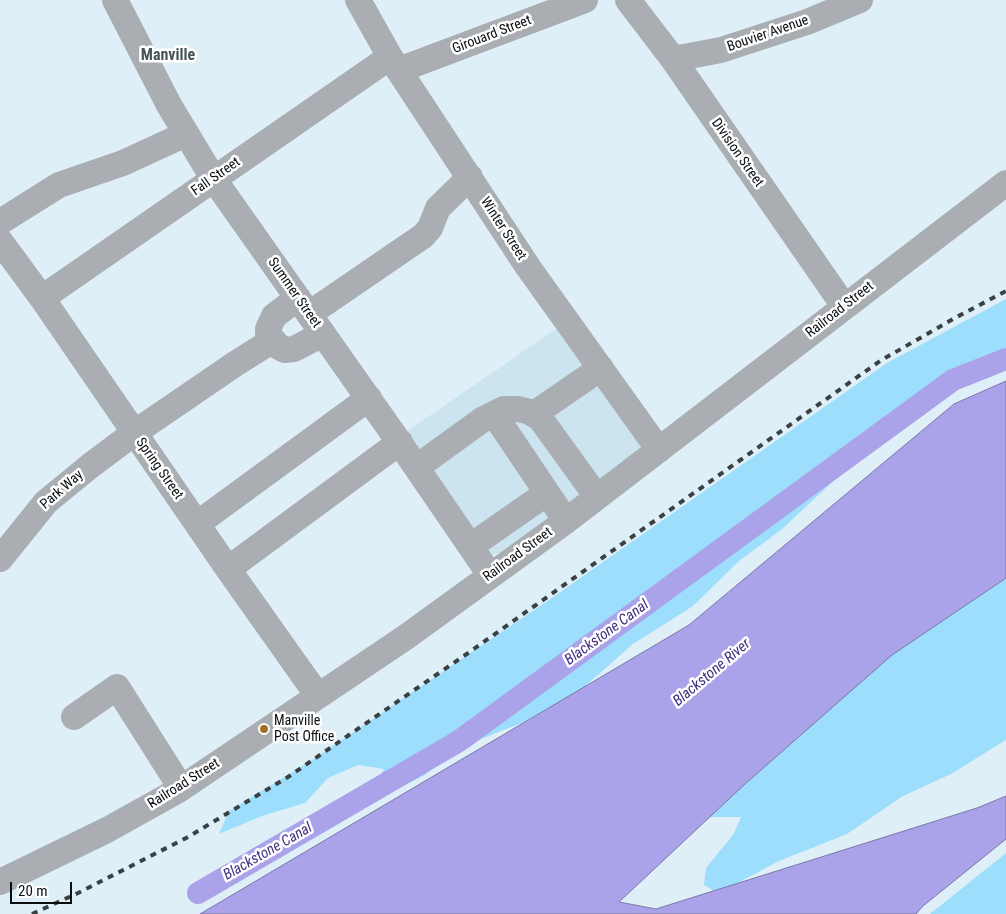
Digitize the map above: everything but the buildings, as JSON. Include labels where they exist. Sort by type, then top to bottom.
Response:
[{"type":"street","name":"Summer Street","points":[[115,0],[169,105],[214,178],[400,442],[490,575]]},
{"type":"street","name":"Winter Street","points":[[358,0],[394,64],[528,266],[659,450]]},
{"type":"street","name":"Girouard Street","points":[[394,64],[584,0]]},
{"type":"street","name":"Division Street","points":[[628,0],[673,59],[741,160],[844,306]]},
{"type":"street","name":"Bouvier Avenue","points":[[673,59],[721,50],[807,22],[860,0]]},
{"type":"street","name":"Fall Street","points":[[42,298],[214,178],[394,64]]},
{"type":"street","points":[[0,222],[59,185],[123,163],[186,134]]},
{"type":"street","points":[[310,315],[279,311],[274,316],[268,329],[268,334],[279,347],[285,350],[294,350],[310,315],[423,236],[430,228],[438,208],[470,177]]},
{"type":"street","name":"Railroad Street","points":[[0,882],[107,830],[181,788],[406,637],[566,521],[1006,183]]},
{"type":"street","name":"Spring Street","points":[[0,241],[42,298],[228,569],[318,696]]},
{"type":"street","name":"Park Way","points":[[3,548],[46,502],[134,433],[273,340]]},
{"type":"street","points":[[534,414],[601,368]]},
{"type":"street","points":[[197,524],[369,398]]},
{"type":"street","points":[[417,467],[482,420],[504,409],[518,409],[540,418],[597,497]]},
{"type":"street","points":[[494,414],[566,521]]},
{"type":"street","points":[[228,569],[400,442]]},
{"type":"street","points":[[471,546],[547,493]]},
{"type":"street","points":[[74,717],[118,688],[181,788]]},
{"type":"shaded area","points":[[1006,299],[1006,351],[988,358],[889,429],[781,530],[739,561],[693,606],[633,644],[584,687],[522,723],[457,748],[425,775],[365,805],[361,801],[360,794],[377,781],[384,769],[358,765],[328,778],[305,803],[262,816],[219,834],[229,811],[312,760],[549,600],[887,363]]},
{"type":"shaded area","points":[[566,322],[646,436],[629,465],[513,550],[486,556],[403,434]]},
{"type":"shaded area","points":[[1006,546],[1006,740],[951,774],[903,796],[847,834],[779,861],[730,887],[716,892],[704,885],[706,868],[733,835],[741,817],[704,817],[740,780],[758,772],[808,698]]},
{"type":"shaded area","points":[[1006,853],[1006,914],[930,914]]},
{"type":"water","name":"Blackstone River","points":[[1006,381],[1006,578],[892,655],[745,784],[619,902],[656,909],[977,808],[1006,796],[1006,839],[923,906],[916,914],[200,914],[689,625],[954,404]]},
{"type":"waterway","name":"Blackstone Canal","points":[[198,893],[459,741],[953,380],[1006,359]]},
{"type":"railway","points":[[32,914],[78,893],[188,837],[288,777],[471,651],[880,361],[1006,291]]},
{"type":"place","name":"Manville Post Office","points":[[264,729]]},
{"type":"district","name":"Manville","points":[[168,56]]}]
